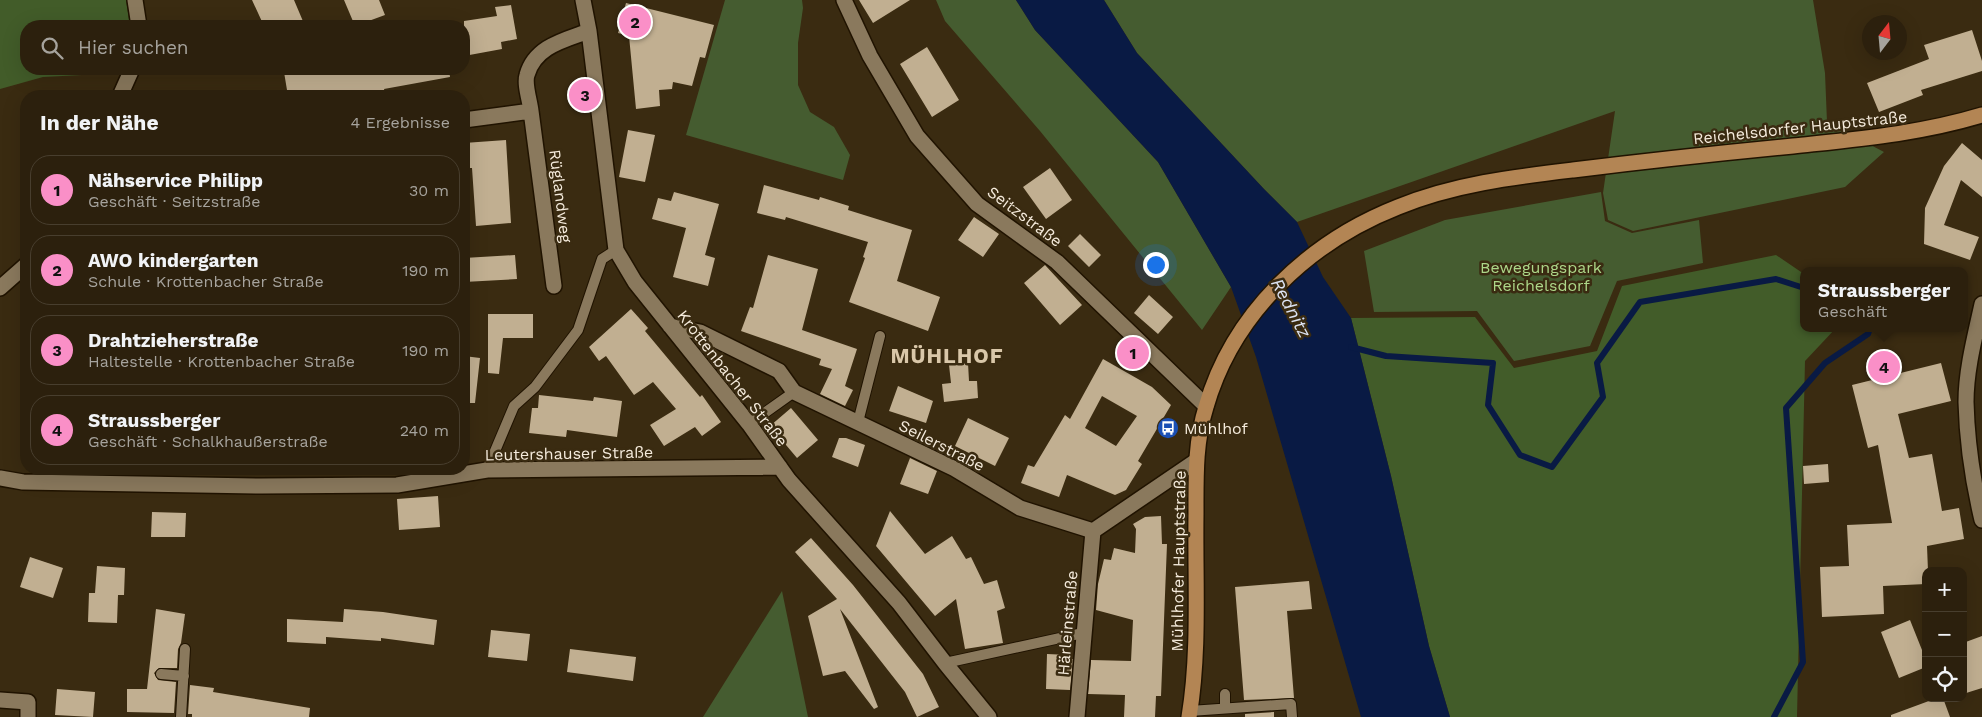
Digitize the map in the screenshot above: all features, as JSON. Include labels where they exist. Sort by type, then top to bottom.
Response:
[{"type":"main road","name":"Reichelsdorfer Hauptstraße","points":[[1206,406],[1217,377],[1247,322],[1281,282],[1324,246],[1367,220],[1421,199],[1476,184],[1529,175],[1902,134],[1982,115]]},
{"type":"main road","name":"Mühlhofer Hauptstraße","points":[[1189,714],[1196,612],[1196,461],[1206,406]]},
{"type":"street","points":[[135,0],[138,20]]},
{"type":"street","name":"Krottenbacher Straße","points":[[583,0],[589,32],[616,250],[635,282],[749,424],[815,511],[899,603],[989,717]]},
{"type":"street","name":"Seitzstraße","points":[[844,0],[870,56],[917,136],[977,204],[1057,262],[1206,406]]},
{"type":"street","name":"Rüglandweg","points":[[554,286],[526,76],[535,58],[552,44],[589,32]]},
{"type":"street","points":[[123,90],[129,75]]},
{"type":"street","points":[[470,119],[531,110]]},
{"type":"street","points":[[0,288],[20,270]]},
{"type":"street","points":[[1982,304],[1970,362],[1966,401],[1968,440],[1982,520]]},
{"type":"street","name":"Seilerstraße","points":[[670,326],[700,332],[779,371],[794,392],[955,469],[1020,508],[1093,531]]},
{"type":"street","points":[[1093,531],[1196,461]]},
{"type":"street","name":"Leutershauser Straße","points":[[470,473],[487,470],[780,467]]},
{"type":"street","name":"Leutershauser Straße","points":[[0,478],[23,482],[261,486],[397,485],[457,475]]},
{"type":"street","name":"Härleinstraße","points":[[1078,717],[1093,531]]},
{"type":"street","points":[[0,700],[28,702],[28,717]]},
{"type":"lane","points":[[487,470],[514,406],[536,387],[578,330],[602,259],[616,250]]},
{"type":"lane","points":[[858,422],[880,336]]},
{"type":"lane","points":[[749,424],[794,392]]},
{"type":"lane","points":[[945,663],[1084,633]]},
{"type":"lane","points":[[182,717],[185,649]]},
{"type":"lane","points":[[161,674],[184,676]]},
{"type":"lane","points":[[1225,694],[1225,708]]},
{"type":"lane","points":[[1189,714],[1225,708],[1291,704],[1292,717]]},
{"type":"green space","points":[[0,0],[126,0],[129,20],[20,20],[20,75],[82,75],[43,77],[0,89]]},
{"type":"green space","points":[[725,0],[802,0],[803,8],[798,43],[798,85],[810,112],[834,127],[850,155],[843,180],[686,135]]},
{"type":"green space","points":[[936,0],[1016,0],[1035,30],[1158,162],[1231,287],[1202,330],[1040,131],[945,21]]},
{"type":"green space","points":[[1104,0],[1813,0],[1825,73],[1827,122],[1884,152],[1845,187],[1633,231],[1608,220],[1603,193],[1615,111],[1297,222],[1137,53]]},
{"type":"green space","name":"Bewegungspark Reichelsdorf","points":[[1601,192],[1605,221],[1632,233],[1699,220],[1703,263],[1617,281],[1590,346],[1514,361],[1477,311],[1374,312],[1364,251],[1445,220]]},
{"type":"green space","points":[[1776,255],[1800,271],[1800,332],[1832,332],[1805,361],[1797,717],[1450,717],[1429,646],[1391,476],[1351,318],[1475,317],[1514,368],[1597,351],[1622,286]]},
{"type":"green space","points":[[782,591],[808,717],[703,717]]},
{"type":"water","name":"Rednitz","points":[[1016,0],[1104,0],[1137,53],[1297,222],[1323,277],[1351,318],[1391,476],[1429,646],[1450,717],[1361,717],[1256,357],[1231,287],[1158,162],[1035,30]]},
{"type":"building","points":[[252,0],[294,0],[302,20],[261,20]]},
{"type":"building","points":[[344,0],[379,0],[385,15],[371,20],[352,20]]},
{"type":"building","points":[[859,0],[910,0],[873,23]]},
{"type":"building","points":[[626,3],[714,25],[705,58],[700,57],[692,86],[673,82],[672,89],[659,90],[660,106],[636,109],[629,36],[618,33]]},
{"type":"building","points":[[511,5],[517,39],[501,42],[502,49],[470,55],[470,20],[497,16],[495,7]]},
{"type":"building","points":[[1972,30],[1982,61],[1982,71],[1921,90],[1923,95],[1879,112],[1867,83],[1929,59],[1924,45]]},
{"type":"building","points":[[927,47],[959,100],[932,117],[900,64]]},
{"type":"building","points":[[284,75],[450,75],[450,77],[384,90],[287,90]]},
{"type":"building","points":[[628,130],[655,135],[645,182],[619,177]]},
{"type":"building","points":[[506,140],[511,223],[476,226],[472,168],[470,168],[470,143]]},
{"type":"building","points":[[1962,143],[1982,160],[1982,197],[1961,180],[1944,225],[1979,237],[1970,260],[1924,244],[1925,208],[1944,166]]},
{"type":"building","points":[[1050,168],[1072,200],[1046,219],[1023,187]]},
{"type":"building","points":[[764,185],[819,200],[820,197],[849,206],[848,210],[912,230],[897,281],[940,297],[928,331],[849,302],[865,258],[863,257],[868,242],[786,217],[785,220],[757,213]]},
{"type":"building","points":[[674,192],[719,204],[705,255],[715,258],[708,286],[673,277],[686,228],[652,219],[658,198],[671,201]]},
{"type":"building","points":[[974,217],[999,234],[983,257],[958,240]]},
{"type":"building","points":[[1080,234],[1101,255],[1089,267],[1068,246]]},
{"type":"building","points":[[515,255],[517,279],[470,282],[470,258]]},
{"type":"building","points":[[768,255],[818,269],[802,330],[857,349],[845,386],[853,390],[845,406],[820,394],[832,369],[819,365],[821,359],[741,331],[750,307],[753,308]]},
{"type":"building","points":[[1045,265],[1082,305],[1060,325],[1024,283]]},
{"type":"building","points":[[1149,295],[1173,317],[1158,334],[1134,313]]},
{"type":"building","points":[[631,309],[648,328],[645,331],[700,397],[702,395],[721,422],[702,436],[695,427],[664,446],[650,425],[676,409],[653,382],[634,395],[606,356],[599,361],[589,347]]},
{"type":"building","points":[[488,314],[533,314],[533,338],[503,338],[499,374],[488,373]]},
{"type":"building","points":[[470,357],[480,358],[475,403],[470,403]]},
{"type":"building","points":[[1103,359],[1152,387],[1171,405],[1138,461],[1142,464],[1126,490],[1115,495],[1067,475],[1059,497],[1021,483],[1028,465],[1034,467],[1065,415],[1070,419]],"holes":[[[1102,396],[1137,416],[1116,446],[1085,428]]]},
{"type":"building","points":[[968,363],[969,381],[977,381],[978,398],[944,402],[942,384],[951,383],[949,365]]},
{"type":"building","points":[[1941,363],[1951,401],[1898,414],[1909,458],[1932,454],[1942,511],[1959,508],[1964,539],[1927,546],[1928,567],[1922,567],[1922,584],[1883,586],[1884,614],[1822,617],[1820,567],[1849,566],[1847,525],[1892,523],[1878,445],[1868,448],[1852,385]]},
{"type":"building","points":[[898,386],[933,401],[926,423],[889,411]]},
{"type":"building","points":[[539,395],[593,401],[594,397],[622,401],[617,437],[567,430],[566,437],[529,433],[532,408],[538,408]]},
{"type":"building","points":[[791,408],[818,440],[797,458],[770,426]]},
{"type":"building","points":[[968,418],[1009,438],[995,466],[955,446]]},
{"type":"building","points":[[839,438],[846,438],[865,445],[858,467],[832,457]]},
{"type":"building","points":[[910,458],[937,471],[928,494],[900,484]]},
{"type":"building","points":[[1828,464],[1829,482],[1804,484],[1803,466]]},
{"type":"building","points":[[438,496],[440,527],[399,530],[397,499]]},
{"type":"building","points":[[890,511],[925,554],[952,536],[966,559],[971,557],[984,584],[997,580],[1005,608],[997,611],[1003,643],[965,649],[956,599],[935,616],[876,546]]},
{"type":"building","points":[[152,512],[186,513],[185,537],[151,537]]},
{"type":"building","points":[[1161,516],[1162,544],[1167,544],[1161,696],[1156,696],[1155,717],[1124,717],[1125,695],[1088,694],[1091,660],[1131,661],[1133,620],[1096,610],[1098,584],[1104,559],[1111,560],[1114,548],[1135,553],[1136,529],[1133,524],[1145,517]]},
{"type":"building","points":[[811,538],[853,585],[923,674],[939,707],[917,717],[905,692],[840,609],[878,707],[874,709],[845,671],[823,676],[808,616],[837,599],[795,552]]},
{"type":"building","points":[[30,557],[63,568],[53,598],[20,587]]},
{"type":"building","points":[[97,566],[125,568],[124,595],[118,595],[117,623],[88,622],[89,593],[95,593]]},
{"type":"building","points":[[1309,581],[1312,609],[1287,611],[1294,698],[1244,700],[1235,587]]},
{"type":"building","points":[[156,609],[185,614],[181,643],[178,649],[177,668],[159,668],[154,673],[158,680],[176,682],[174,713],[127,712],[127,689],[147,689]]},
{"type":"building","points":[[344,609],[383,612],[437,620],[434,645],[381,638],[381,641],[326,637],[326,644],[287,642],[287,619],[343,622]]},
{"type":"building","points":[[1910,620],[1922,650],[1922,669],[1899,678],[1881,632]]},
{"type":"building","points":[[491,630],[530,634],[527,661],[488,657]]},
{"type":"building","points":[[1982,636],[1982,688],[1967,693],[1967,657],[1967,642]]},
{"type":"building","points":[[570,649],[636,657],[633,681],[567,672]]},
{"type":"building","points":[[1047,654],[1069,655],[1069,659],[1073,659],[1070,690],[1046,689]]},
{"type":"building","points":[[190,685],[214,688],[213,692],[310,708],[309,717],[192,717],[192,714],[188,714]]},
{"type":"building","points":[[57,689],[95,692],[93,717],[55,715]]},
{"type":"building","points":[[1926,702],[1944,702],[1950,717],[1891,717],[1891,715]]},
{"type":"building","points":[[1274,712],[1274,717],[1245,717],[1245,714]]},
{"type":"waterway","points":[[1351,347],[1386,356],[1493,363],[1488,405],[1520,455],[1552,467],[1603,397],[1597,363],[1640,302],[1776,279],[1800,287]]},
{"type":"waterway","points":[[1774,717],[1803,662],[1786,408],[1825,363],[1869,332]]},
{"type":"place","name":"AWO kindergarten","points":[[635,22]]},
{"type":"place","name":"Drahtzieherstraße","points":[[585,95]]},
{"type":"place","name":"Nähservice Philipp","points":[[1133,353]]},
{"type":"place","name":"Straussberger","points":[[1884,367]]},
{"type":"place","name":"Mühlhof","points":[[1168,428]]},
{"type":"district","name":"MÜHLHOF","points":[[947,356]]}]
